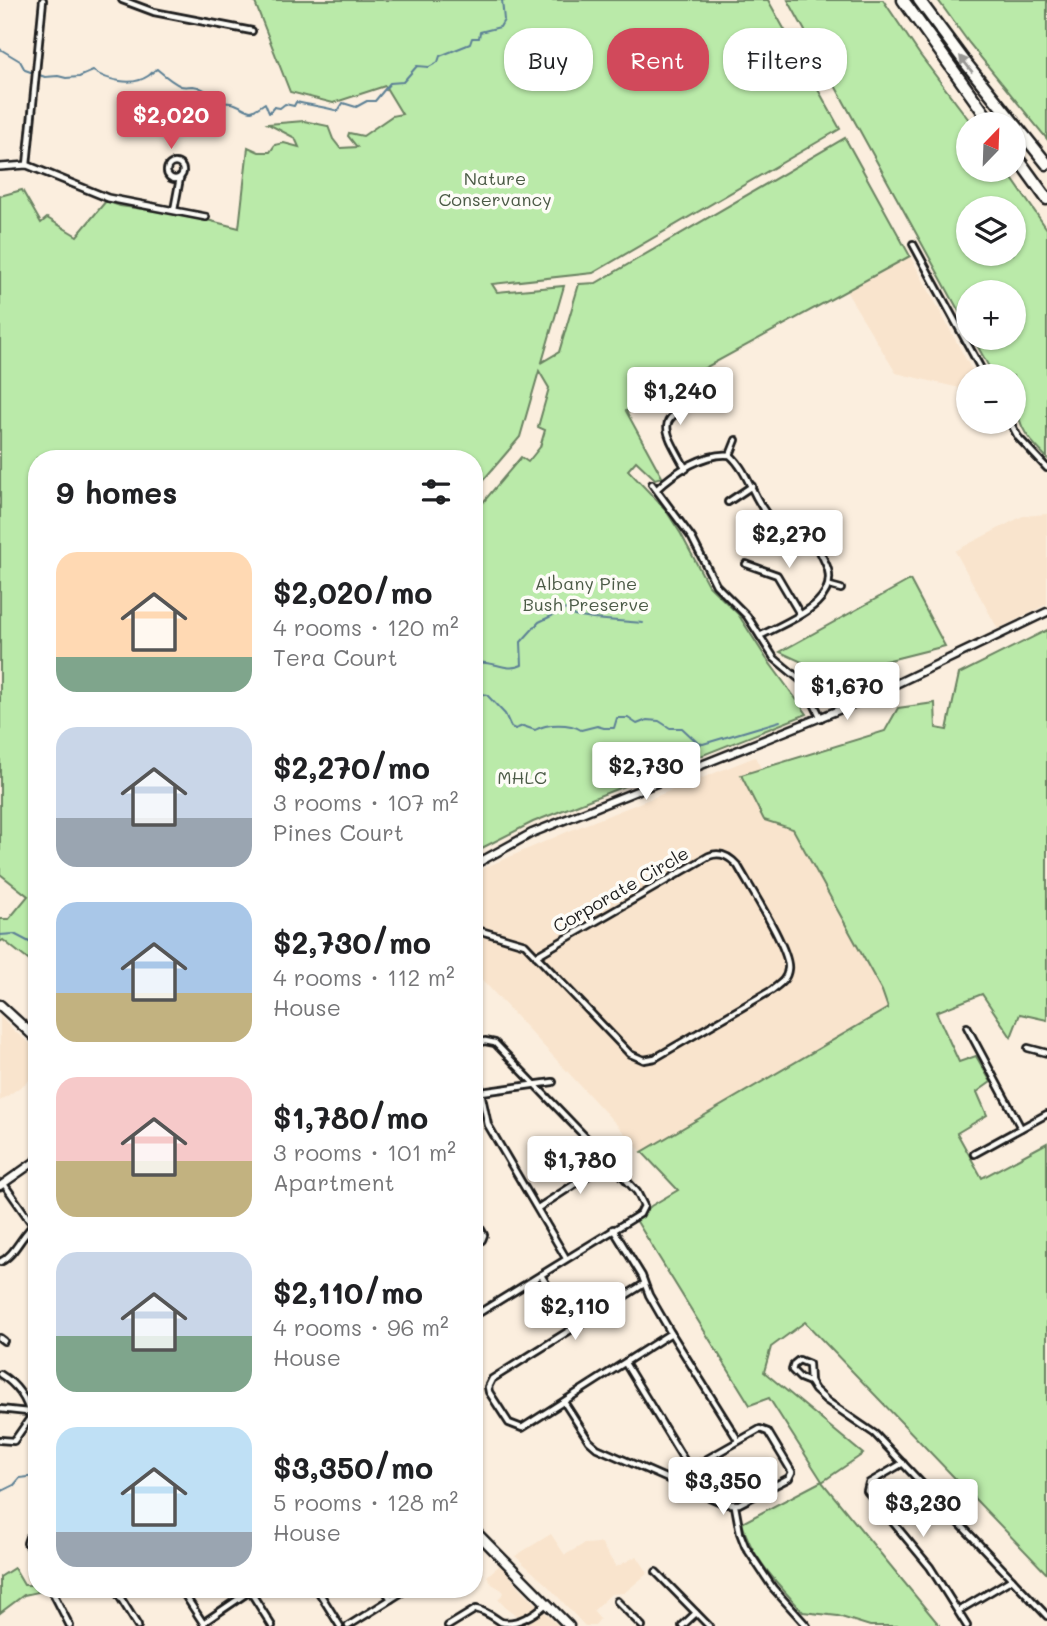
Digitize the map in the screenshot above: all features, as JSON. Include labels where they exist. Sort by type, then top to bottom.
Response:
[{"type":"highway","points":[[902,0],[983,112]]},
{"type":"highway","points":[[919,0],[1047,164]]},
{"type":"highway","points":[[1026,170],[1047,199]]},
{"type":"main road","points":[[483,860],[531,833],[821,718],[935,667],[1047,612]]},
{"type":"main road","points":[[0,1004],[28,1030]]},
{"type":"main road","points":[[2,1185],[28,1166]]},
{"type":"main road","points":[[484,1540],[569,1626]]},
{"type":"street","points":[[27,165],[43,0]]},
{"type":"street","points":[[122,0],[153,12],[252,31]]},
{"type":"street","points":[[0,167],[27,165],[108,198],[206,217]]},
{"type":"street","points":[[174,210],[180,178]]},
{"type":"street","points":[[913,244],[978,364]]},
{"type":"street","points":[[686,469],[667,433],[668,422],[674,413],[708,394]]},
{"type":"street","points":[[1016,434],[1047,468]]},
{"type":"street","points":[[730,455],[736,440]]},
{"type":"street","points":[[657,489],[710,456],[730,455]]},
{"type":"street","points":[[730,455],[740,466],[771,519],[782,526],[801,531],[815,543],[829,569],[830,586],[821,600],[760,636]]},
{"type":"street","points":[[652,484],[692,538],[716,585],[747,616],[774,658],[808,689],[821,718]]},
{"type":"street","points":[[728,502],[752,486]]},
{"type":"street","points":[[746,564],[777,576],[800,614]]},
{"type":"street","points":[[830,586],[841,589]]},
{"type":"street","name":"Corporate Circle","points":[[483,932],[520,942],[630,1054],[644,1060],[655,1058],[772,990],[784,981],[789,968],[784,950],[738,866],[727,856],[717,854],[709,856],[536,956]]},
{"type":"street","points":[[967,1027],[1021,1128]]},
{"type":"street","points":[[483,1042],[495,1043],[637,1192],[644,1206],[640,1214],[483,1310]]},
{"type":"street","points":[[1028,1048],[1047,1053]]},
{"type":"street","points":[[483,1092],[553,1082]]},
{"type":"street","points":[[483,1110],[488,1125],[566,1258]]},
{"type":"street","points":[[974,1154],[1047,1114]]},
{"type":"street","points":[[538,1208],[609,1162]]},
{"type":"street","points":[[2,1185],[28,1216]]},
{"type":"street","points":[[613,1229],[642,1276],[671,1333],[738,1440]]},
{"type":"street","points":[[0,1262],[10,1256],[20,1238],[28,1231]]},
{"type":"street","points":[[541,1275],[573,1328]]},
{"type":"street","points":[[644,1284],[492,1379],[488,1383],[489,1391],[509,1423],[522,1428],[671,1333]]},
{"type":"street","points":[[810,1382],[794,1372],[792,1366],[796,1362],[803,1360],[809,1364],[810,1382],[815,1390],[875,1434],[1047,1616]]},
{"type":"street","points":[[625,1363],[689,1468]]},
{"type":"street","points":[[0,1374],[14,1384],[28,1410]]},
{"type":"street","points":[[564,1402],[587,1438],[597,1448],[719,1502],[735,1506],[789,1478],[792,1472],[766,1430],[757,1429],[670,1480]]},
{"type":"street","points":[[0,1409],[28,1414]]},
{"type":"street","points":[[0,1440],[13,1442],[28,1423]]},
{"type":"street","points":[[904,1464],[869,1483],[867,1491],[930,1567],[967,1626]]},
{"type":"street","points":[[735,1506],[745,1546],[773,1588],[807,1626]]},
{"type":"street","points":[[656,1572],[709,1626]]},
{"type":"street","points":[[958,1611],[1012,1579]]},
{"type":"street","points":[[56,1598],[71,1626]]},
{"type":"street","points":[[121,1598],[138,1626]]},
{"type":"street","points":[[187,1598],[204,1625],[239,1598]]},
{"type":"street","points":[[255,1598],[272,1626]]},
{"type":"street","points":[[323,1598],[340,1626]]},
{"type":"street","points":[[348,1626],[391,1599]]},
{"type":"street","points":[[617,1601],[642,1626]]},
{"type":"street","points":[[448,1626],[476,1609],[510,1626],[547,1603]]},
{"type":"street","points":[[682,1626],[696,1613]]},
{"type":"shaded area","points":[[910,256],[956,341],[956,350],[961,350],[968,364],[956,364],[956,387],[896,373],[846,291]]},
{"type":"shaded area","points":[[1047,514],[1047,604],[998,629],[955,551],[1023,516]]},
{"type":"shaded area","points":[[755,757],[882,991],[888,1008],[642,1152],[483,981],[483,869],[569,831]]},
{"type":"shaded area","points":[[0,1015],[28,1042],[28,1081],[0,1101]]},
{"type":"shaded area","points":[[551,1534],[565,1555],[584,1544],[601,1543],[616,1567],[637,1556],[648,1573],[624,1593],[611,1594],[593,1611],[600,1619],[594,1626],[585,1626],[548,1586],[515,1556]]},
{"type":"shaded area","points":[[500,1565],[559,1626],[531,1626],[505,1607],[498,1599],[504,1593],[492,1584],[487,1576]]},
{"type":"green space","points":[[254,0],[768,0],[784,28],[723,28],[723,91],[819,91],[840,129],[593,273],[492,284],[497,292],[564,286],[542,362],[559,352],[579,284],[596,283],[845,138],[910,256],[626,411],[662,477],[655,479],[636,461],[628,470],[665,509],[708,585],[738,614],[807,714],[533,822],[483,847],[483,502],[521,457],[528,462],[540,447],[545,430],[538,427],[549,388],[539,371],[520,437],[483,480],[483,450],[28,450],[28,896],[0,874],[0,196],[22,190],[41,223],[47,218],[77,236],[106,201],[120,206],[187,215],[239,228],[248,147],[259,152],[270,152],[275,145],[284,143],[299,147],[295,138],[268,124],[304,121],[328,126],[340,148],[357,147],[348,136],[349,133],[363,136],[392,116],[402,114],[385,86],[333,103],[290,92]]},
{"type":"green space","points":[[788,0],[883,0],[963,112],[956,112],[956,182],[1014,182],[1024,196],[956,196],[956,266],[1026,266],[1026,199],[1047,229],[1047,458],[1026,433],[1026,364],[987,364],[980,350],[1026,350],[1026,280],[956,280],[956,306],[838,91],[847,91],[847,28],[803,28]]},
{"type":"green space","points":[[938,0],[1047,0],[1047,139],[1026,112],[969,43]]},
{"type":"green space","points":[[910,580],[945,646],[854,669],[828,685],[815,668],[780,652]]},
{"type":"green space","points":[[1047,630],[1047,1020],[1020,1014],[1011,1037],[982,994],[936,1012],[959,1062],[976,1056],[991,1082],[977,1092],[987,1115],[957,1133],[982,1178],[1047,1143],[1047,1574],[805,1322],[771,1347],[764,1372],[863,1454],[822,1482],[940,1626],[870,1626],[838,1616],[803,1612],[759,1560],[742,1523],[822,1481],[769,1398],[750,1405],[636,1220],[651,1206],[678,1190],[642,1152],[888,1008],[882,991],[793,829],[764,820],[741,775],[885,731],[898,708],[935,703],[936,728],[947,730],[959,674]]},
{"type":"green space","points":[[28,896],[28,960],[3,940],[0,942],[0,919],[9,919]]},
{"type":"green space","points":[[14,1568],[24,1585],[28,1585],[28,1594],[0,1613],[0,1577]]},
{"type":"waterway","points":[[0,49],[20,61],[25,70],[45,77],[79,77],[93,71],[127,82],[142,79],[157,69],[181,86],[201,88],[217,102],[233,103],[250,111],[265,103],[269,113],[274,107],[280,108],[285,104],[294,106],[296,102],[338,111],[343,103],[356,107],[367,101],[375,101],[390,83],[403,82],[417,66],[429,67],[438,62],[440,56],[470,44],[472,38],[479,38],[480,32],[500,27],[504,20],[502,0]]},
{"type":"waterway","points":[[483,662],[510,668],[522,665],[521,642],[539,622],[566,609],[574,616],[643,623]]},
{"type":"waterway","points":[[483,694],[505,714],[511,727],[515,729],[523,726],[535,730],[558,725],[581,730],[597,726],[614,728],[617,718],[628,718],[637,724],[647,720],[659,721],[670,728],[682,728],[698,743],[703,744],[780,721]]},
{"type":"waterway","points":[[0,935],[14,934],[28,941]]},
{"type":"waterway","points":[[0,1492],[14,1485],[20,1478],[28,1477]]},
{"type":"park label","name":"Nature Conservancy","points":[[495,189]]},
{"type":"park label","name":"Albany Pine Bush Preserve","points":[[586,594]]},
{"type":"park label","name":"MHLC","points":[[522,778]]}]
